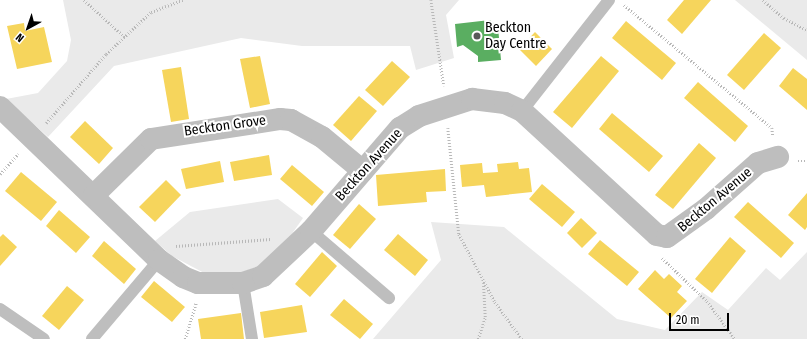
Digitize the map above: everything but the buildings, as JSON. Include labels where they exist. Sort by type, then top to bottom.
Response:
[{"type":"street","name":"Beckton Avenue","points":[[0,107],[94,194],[159,260],[183,277],[198,283],[243,283],[263,276],[279,265],[311,231],[400,128],[447,105],[472,99],[504,103],[522,111],[657,235],[674,234],[758,163],[778,157]]},
{"type":"street","name":"Beckton Grove","points":[[94,194],[151,139],[280,118],[305,126],[322,137],[363,171]]},
{"type":"lane","points":[[522,111],[609,0]]},
{"type":"lane","points":[[311,231],[389,298]]},
{"type":"lane","points":[[92,339],[159,260]]},
{"type":"lane","points":[[243,283],[252,339]]},
{"type":"lane","points":[[0,308],[44,339]]},
{"type":"path","points":[[84,0],[125,37]]},
{"type":"path","points":[[0,174],[125,37],[151,12],[183,0]]},
{"type":"path","points":[[431,0],[447,105],[456,222],[466,253],[482,282],[522,339]]},
{"type":"path","points":[[618,0],[772,128],[778,157]]},
{"type":"path","points":[[764,0],[784,18],[807,30]]},
{"type":"path","points":[[657,235],[660,256],[707,301],[735,339]]},
{"type":"path","points":[[142,242],[171,247],[276,238]]},
{"type":"path","points":[[478,339],[485,317],[482,282]]},
{"type":"path","points":[[185,339],[198,283]]},
{"type":"shaded area","points":[[63,0],[459,0],[446,15],[454,58],[416,70],[410,46],[302,46],[241,38],[114,66],[48,137],[6,99],[38,93],[67,61],[71,40]]},
{"type":"shaded area","points":[[735,0],[807,0],[807,60]]},
{"type":"shaded area","points":[[278,199],[303,218],[275,258],[254,268],[233,275],[208,275],[172,256],[155,241],[190,212]]},
{"type":"shaded area","points":[[431,222],[504,227],[617,319],[665,330],[702,292],[728,310],[766,268],[780,280],[807,252],[807,339],[373,339],[441,260]]},
{"type":"place","name":"Beckton Day Centre","points":[[477,36]]}]
